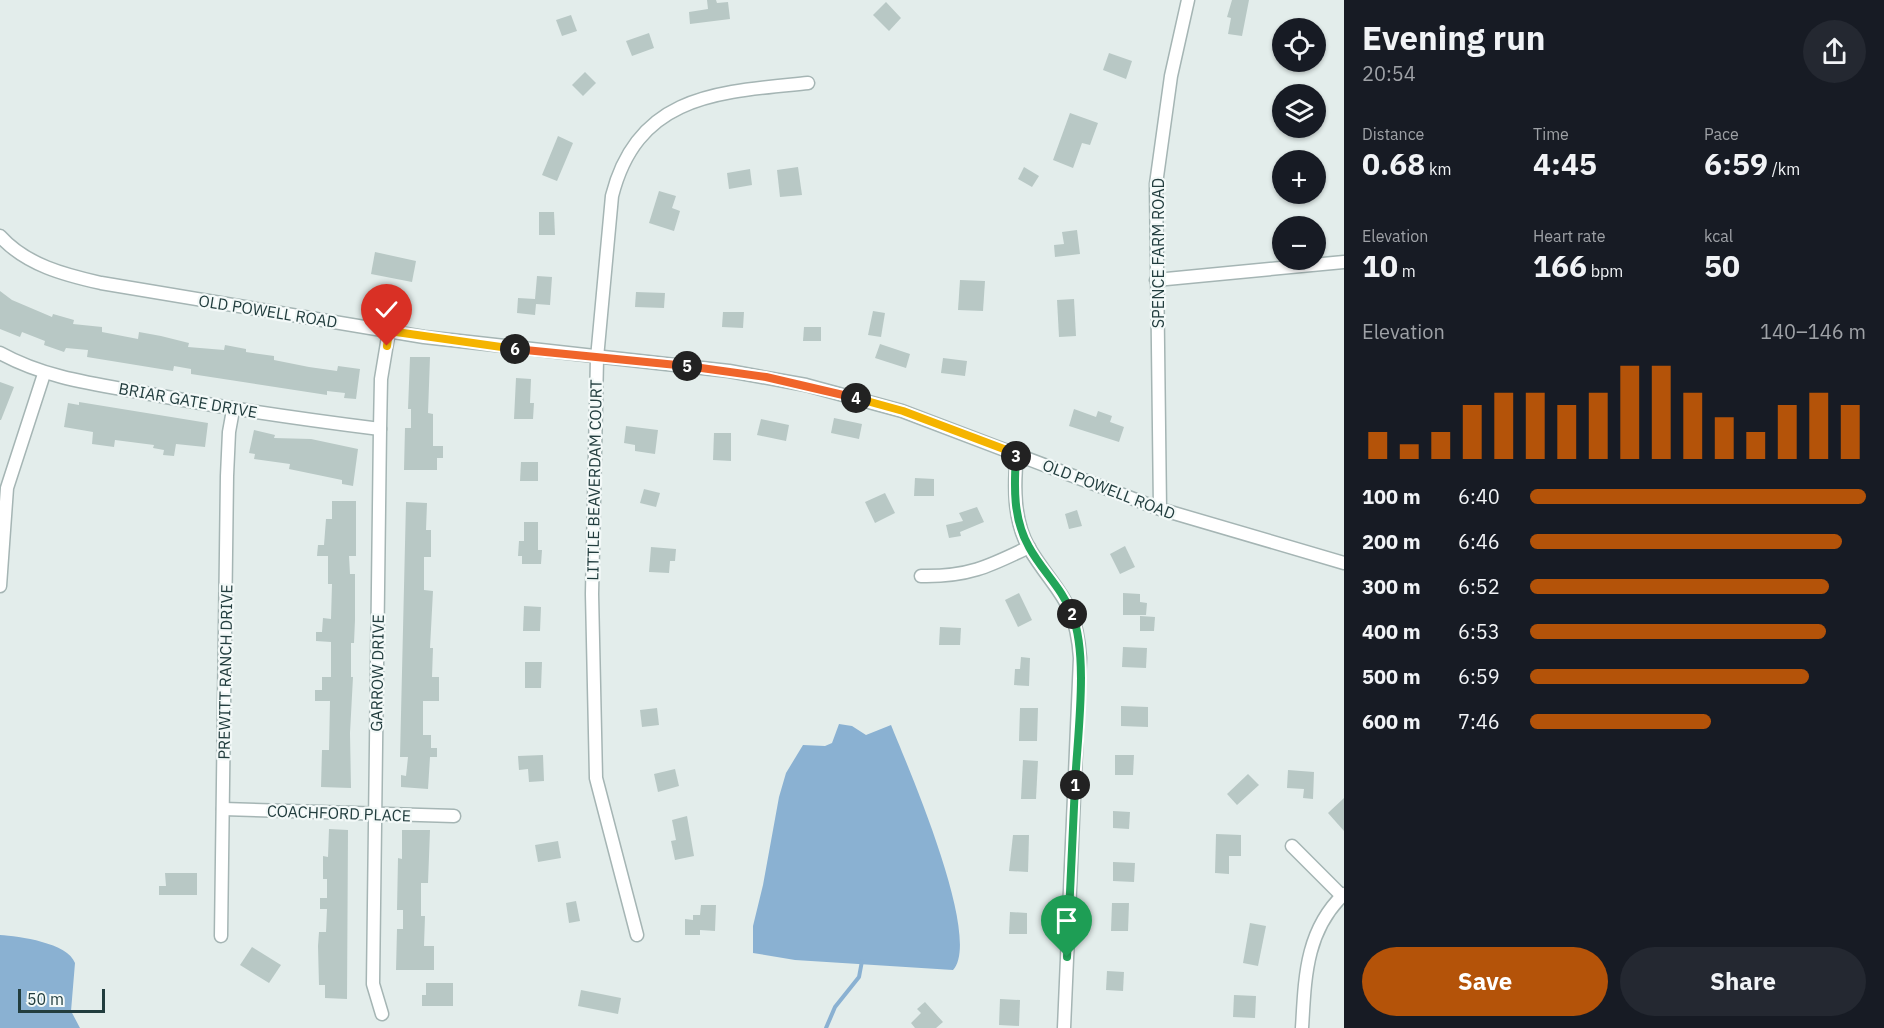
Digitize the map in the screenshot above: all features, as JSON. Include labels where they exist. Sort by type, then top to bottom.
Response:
[{"type":"street","name":"SPENCE FARM ROAD","points":[[1160,509],[1156,184],[1162,133],[1188,0]]},
{"type":"street","name":"LITTLE BEAVERDAM COURT","points":[[637,935],[596,778],[592,594],[597,358],[612,196],[617,174],[631,151],[648,130],[682,104],[704,97],[808,83]]},
{"type":"street","name":"OLD POWELL ROAD","points":[[0,236],[33,261],[72,276],[203,301],[389,331],[597,358],[729,371],[806,385],[903,411],[1160,509],[1344,563]]},
{"type":"street","points":[[1156,280],[1344,262]]},
{"type":"street","name":"GARROW DRIVE","points":[[382,1014],[373,984],[381,379],[389,331]]},
{"type":"street","name":"BRIAR GATE DRIVE","points":[[0,353],[44,374],[233,410],[380,429]]},
{"type":"street","points":[[0,586],[7,488],[44,374]]},
{"type":"street","name":"PREWITT RANCH DRIVE","points":[[220,936],[227,476],[229,432],[233,410]]},
{"type":"street","points":[[1017,454],[1016,502],[1029,547],[1066,598],[1079,641],[1064,1028]]},
{"type":"street","points":[[921,576],[949,577],[981,570],[1029,547]]},
{"type":"street","name":"COACHFORD PLACE","points":[[223,809],[454,816]]},
{"type":"street","points":[[1292,846],[1343,895],[1320,925],[1308,954],[1302,1028]]},
{"type":"water","points":[[839,724],[852,726],[866,735],[891,725],[926,812],[951,889],[958,924],[960,952],[953,970],[795,960],[753,953],[753,926],[786,773],[803,745],[825,746],[832,743]]},
{"type":"water","points":[[0,935],[42,942],[63,950],[71,956],[75,963],[71,1011],[80,1028],[0,1028]]},
{"type":"building","points":[[707,0],[716,0],[717,3],[728,2],[730,19],[690,24],[689,12],[708,9]]},
{"type":"building","points":[[1232,0],[1249,0],[1242,36],[1228,34],[1231,18],[1227,17]]},
{"type":"building","points":[[886,2],[901,18],[889,31],[873,15]]},
{"type":"building","points":[[571,15],[577,31],[562,36],[556,20]]},
{"type":"building","points":[[649,33],[654,48],[632,56],[626,41]]},
{"type":"building","points":[[1109,53],[1132,61],[1126,79],[1103,70]]},
{"type":"building","points":[[585,72],[596,83],[583,96],[572,85]]},
{"type":"building","points":[[1070,113],[1098,123],[1090,145],[1082,143],[1073,168],[1053,160]]},
{"type":"building","points":[[558,136],[573,143],[557,181],[542,175]]},
{"type":"building","points":[[798,167],[802,195],[780,197],[777,170]]},
{"type":"building","points":[[1024,167],[1039,176],[1032,187],[1018,179]]},
{"type":"building","points":[[750,169],[752,185],[729,189],[727,173]]},
{"type":"building","points":[[659,191],[676,196],[672,208],[680,211],[674,231],[649,223]]},
{"type":"building","points":[[539,212],[554,212],[555,235],[539,235]]},
{"type":"building","points":[[1077,230],[1080,254],[1055,257],[1054,245],[1064,244],[1062,232]]},
{"type":"building","points":[[375,252],[416,261],[412,282],[371,274]]},
{"type":"building","points":[[537,276],[552,277],[550,305],[536,304],[535,315],[517,313],[518,298],[535,299]]},
{"type":"building","points":[[960,280],[985,281],[983,311],[958,310]]},
{"type":"building","points":[[0,291],[12,300],[52,317],[53,314],[74,320],[73,324],[102,327],[102,332],[138,339],[139,332],[189,343],[188,347],[224,350],[225,345],[246,349],[246,352],[274,356],[274,360],[309,367],[337,371],[338,366],[360,369],[356,399],[344,398],[345,393],[327,391],[327,395],[191,374],[191,369],[174,366],[173,371],[87,357],[88,350],[66,348],[64,352],[44,345],[45,341],[22,332],[20,337],[0,329]]},
{"type":"building","points":[[636,292],[665,293],[664,308],[635,307]]},
{"type":"building","points":[[1074,299],[1076,336],[1059,337],[1057,300]]},
{"type":"building","points":[[873,311],[885,313],[881,337],[868,335]]},
{"type":"building","points":[[723,312],[744,312],[743,328],[722,327]]},
{"type":"building","points":[[804,327],[821,327],[821,341],[803,341]]},
{"type":"building","points":[[880,344],[910,354],[906,368],[875,358]]},
{"type":"building","points":[[410,357],[430,357],[428,413],[433,414],[433,446],[443,446],[443,458],[437,458],[437,470],[404,470],[405,428],[411,428],[411,409],[408,409]]},
{"type":"building","points":[[943,358],[967,361],[965,376],[941,373]]},
{"type":"building","points":[[516,378],[531,379],[530,403],[534,403],[533,419],[514,419]]},
{"type":"building","points":[[0,382],[14,387],[1,420],[0,420]]},
{"type":"building","points":[[79,402],[208,423],[205,447],[176,444],[174,456],[163,455],[164,450],[153,448],[154,445],[115,440],[114,447],[92,444],[93,432],[64,427],[68,403],[79,405]]},
{"type":"building","points":[[1074,409],[1096,417],[1098,411],[1112,416],[1110,422],[1124,427],[1119,442],[1069,426]]},
{"type":"building","points":[[834,418],[862,424],[859,439],[831,433]]},
{"type":"building","points":[[761,419],[789,425],[786,441],[757,435]]},
{"type":"building","points":[[626,426],[658,430],[655,454],[635,451],[635,445],[624,443]]},
{"type":"building","points":[[254,430],[275,435],[274,438],[311,439],[358,449],[353,486],[342,484],[342,480],[289,469],[290,464],[254,459],[255,454],[249,453]]},
{"type":"building","points":[[714,433],[731,433],[731,461],[713,460]]},
{"type":"building","points":[[521,462],[538,462],[538,481],[520,481]]},
{"type":"building","points":[[915,478],[934,479],[934,496],[914,496]]},
{"type":"building","points":[[644,489],[660,493],[656,507],[640,503]]},
{"type":"building","points":[[885,493],[895,513],[875,523],[865,502]]},
{"type":"building","points":[[332,501],[356,501],[356,556],[349,556],[350,574],[355,574],[354,643],[351,643],[351,677],[353,677],[350,733],[351,788],[321,787],[322,750],[329,750],[330,701],[315,701],[315,690],[322,690],[322,677],[331,677],[331,642],[316,641],[316,632],[322,632],[323,618],[331,619],[332,584],[328,584],[328,556],[317,556],[318,545],[324,545],[326,519],[332,519]]},
{"type":"building","points":[[406,502],[427,503],[426,530],[431,530],[431,557],[424,557],[424,590],[433,591],[430,648],[433,648],[432,677],[439,677],[439,701],[423,701],[423,735],[431,735],[431,748],[437,748],[437,757],[430,757],[428,789],[401,787],[401,775],[406,776],[408,757],[400,757]]},
{"type":"building","points":[[977,507],[984,522],[960,532],[961,536],[949,538],[946,525],[963,521],[959,513]]},
{"type":"building","points":[[1077,510],[1082,526],[1069,529],[1065,514]]},
{"type":"building","points":[[524,522],[538,522],[538,550],[542,550],[541,564],[522,564],[522,556],[518,556],[519,541],[524,541]]},
{"type":"building","points":[[1125,546],[1135,567],[1120,574],[1110,554]]},
{"type":"building","points":[[651,547],[676,549],[675,561],[670,561],[669,573],[649,572]]},
{"type":"building","points":[[1019,593],[1032,620],[1018,627],[1005,600]]},
{"type":"building","points":[[1123,593],[1140,594],[1140,602],[1147,603],[1146,615],[1123,615]]},
{"type":"building","points":[[524,606],[541,607],[540,631],[523,631]]},
{"type":"building","points":[[1140,616],[1155,617],[1154,631],[1140,631]]},
{"type":"building","points":[[940,627],[961,628],[960,645],[939,645]]},
{"type":"building","points":[[1123,647],[1147,648],[1146,668],[1122,667]]},
{"type":"building","points":[[1021,657],[1030,658],[1029,686],[1014,685],[1015,669],[1020,669]]},
{"type":"building","points":[[525,662],[542,662],[541,688],[525,688]]},
{"type":"building","points":[[1121,706],[1148,707],[1148,727],[1121,726]]},
{"type":"building","points":[[657,708],[659,725],[642,727],[640,710]]},
{"type":"building","points":[[1020,708],[1038,708],[1037,741],[1019,741]]},
{"type":"building","points":[[543,755],[544,781],[529,782],[528,769],[519,770],[518,756]]},
{"type":"building","points":[[1115,755],[1134,755],[1133,775],[1115,775]]},
{"type":"building","points":[[1023,760],[1038,761],[1036,799],[1021,799]]},
{"type":"building","points":[[675,769],[679,786],[658,792],[654,774]]},
{"type":"building","points":[[1288,770],[1314,772],[1313,799],[1303,798],[1304,789],[1287,788]]},
{"type":"building","points":[[1248,774],[1259,785],[1237,805],[1227,794]]},
{"type":"building","points":[[1344,798],[1344,831],[1328,813]]},
{"type":"building","points":[[1113,811],[1130,812],[1129,829],[1113,828]]},
{"type":"building","points":[[687,816],[694,856],[675,860],[671,841],[676,840],[672,820]]},
{"type":"building","points":[[329,829],[348,830],[347,999],[325,998],[325,985],[319,985],[319,932],[326,932],[327,909],[320,909],[320,898],[327,898],[327,879],[323,879],[323,856],[328,857]]},
{"type":"building","points":[[402,830],[430,830],[428,883],[421,883],[421,916],[425,916],[424,946],[434,946],[434,970],[396,970],[397,929],[403,929],[403,910],[397,910],[398,858],[402,859]]},
{"type":"building","points":[[1216,834],[1241,835],[1241,856],[1229,856],[1229,874],[1215,873]]},
{"type":"building","points":[[1013,835],[1029,835],[1028,872],[1009,871]]},
{"type":"building","points":[[558,841],[561,858],[538,862],[535,845]]},
{"type":"building","points":[[1113,862],[1135,863],[1134,882],[1113,881]]},
{"type":"building","points":[[165,873],[197,873],[197,895],[159,895],[159,886],[166,886]]},
{"type":"building","points":[[576,901],[580,921],[569,923],[566,903]]},
{"type":"building","points":[[1112,903],[1129,903],[1128,931],[1111,931]]},
{"type":"building","points":[[701,905],[716,905],[715,931],[700,930],[700,935],[685,935],[685,919],[693,920],[693,915],[700,915]]},
{"type":"building","points":[[1010,912],[1027,913],[1027,934],[1009,934]]},
{"type":"building","points":[[1250,923],[1266,926],[1258,966],[1243,963]]},
{"type":"building","points":[[252,947],[281,965],[269,983],[240,965]]},
{"type":"building","points":[[1107,971],[1124,972],[1123,991],[1106,990]]},
{"type":"building","points":[[426,983],[453,983],[453,1006],[422,1006],[422,995],[426,995]]},
{"type":"building","points":[[581,990],[621,998],[618,1014],[578,1006]]},
{"type":"building","points":[[1234,995],[1256,996],[1255,1018],[1233,1017]]},
{"type":"building","points":[[1000,999],[1020,1000],[1019,1026],[999,1025]]},
{"type":"building","points":[[925,1002],[943,1022],[936,1028],[915,1028],[911,1023],[921,1013],[917,1009]]},
{"type":"waterway","points":[[826,1028],[835,1007],[859,977],[862,961]]},
{"type":"route","points":[[387,346],[389,331],[508,348],[729,371],[766,377],[806,385],[903,411],[1017,454],[1014,485],[1019,521],[1029,547],[1066,598],[1078,632],[1080,658],[1067,957]]}]
